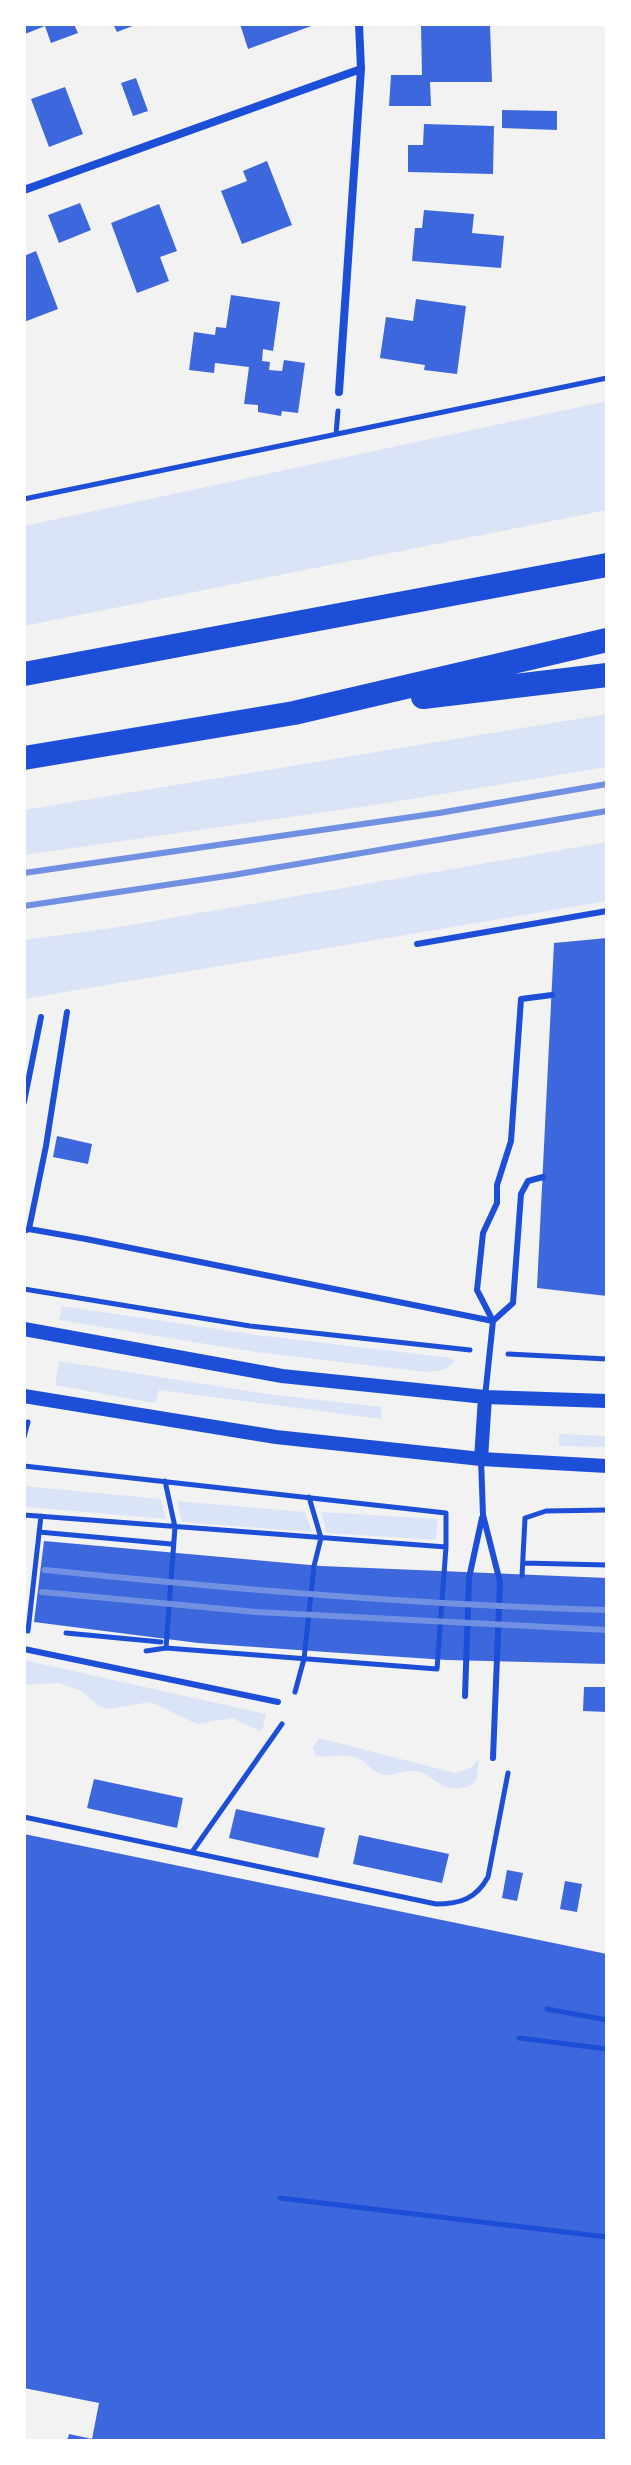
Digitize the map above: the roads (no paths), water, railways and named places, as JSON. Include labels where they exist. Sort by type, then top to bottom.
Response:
[{"type":"highway","points":[[24,674],[607,565]]},
{"type":"highway","points":[[294,713],[607,640]]},
{"type":"highway","points":[[24,758],[294,713],[607,675]]},
{"type":"street","points":[[339,392],[361,69],[359,24]]},
{"type":"street","points":[[24,190],[361,69]]},
{"type":"street","points":[[24,1329],[282,1376],[485,1397],[607,1401]]},
{"type":"street","points":[[24,1396],[276,1437],[481,1459],[607,1466]]},
{"type":"street","points":[[481,1459],[485,1397]]},
{"type":"lane","points":[[417,944],[607,911]]},
{"type":"lane","points":[[485,1397],[493,1321],[477,1290],[483,1233],[497,1203],[497,1185],[511,1141],[521,999],[552,995]]},
{"type":"lane","points":[[67,1012],[46,1146],[26,1230],[493,1321]]},
{"type":"lane","points":[[24,1102],[41,1017]]},
{"type":"lane","points":[[493,1321],[513,1303],[521,1194],[528,1181],[543,1177]]},
{"type":"lane","points":[[481,1459],[483,1515],[500,1582],[493,1758]]},
{"type":"lane","points":[[465,1696],[469,1578],[483,1515]]},
{"type":"lane","points":[[24,1649],[278,1702]]},
{"type":"railway","points":[[24,873],[439,813],[607,784]]},
{"type":"railway","points":[[24,906],[233,875],[607,811]]},
{"type":"railway","points":[[45,1570],[326,1595],[607,1610]]},
{"type":"railway","points":[[42,1592],[256,1612],[607,1630]]}]
